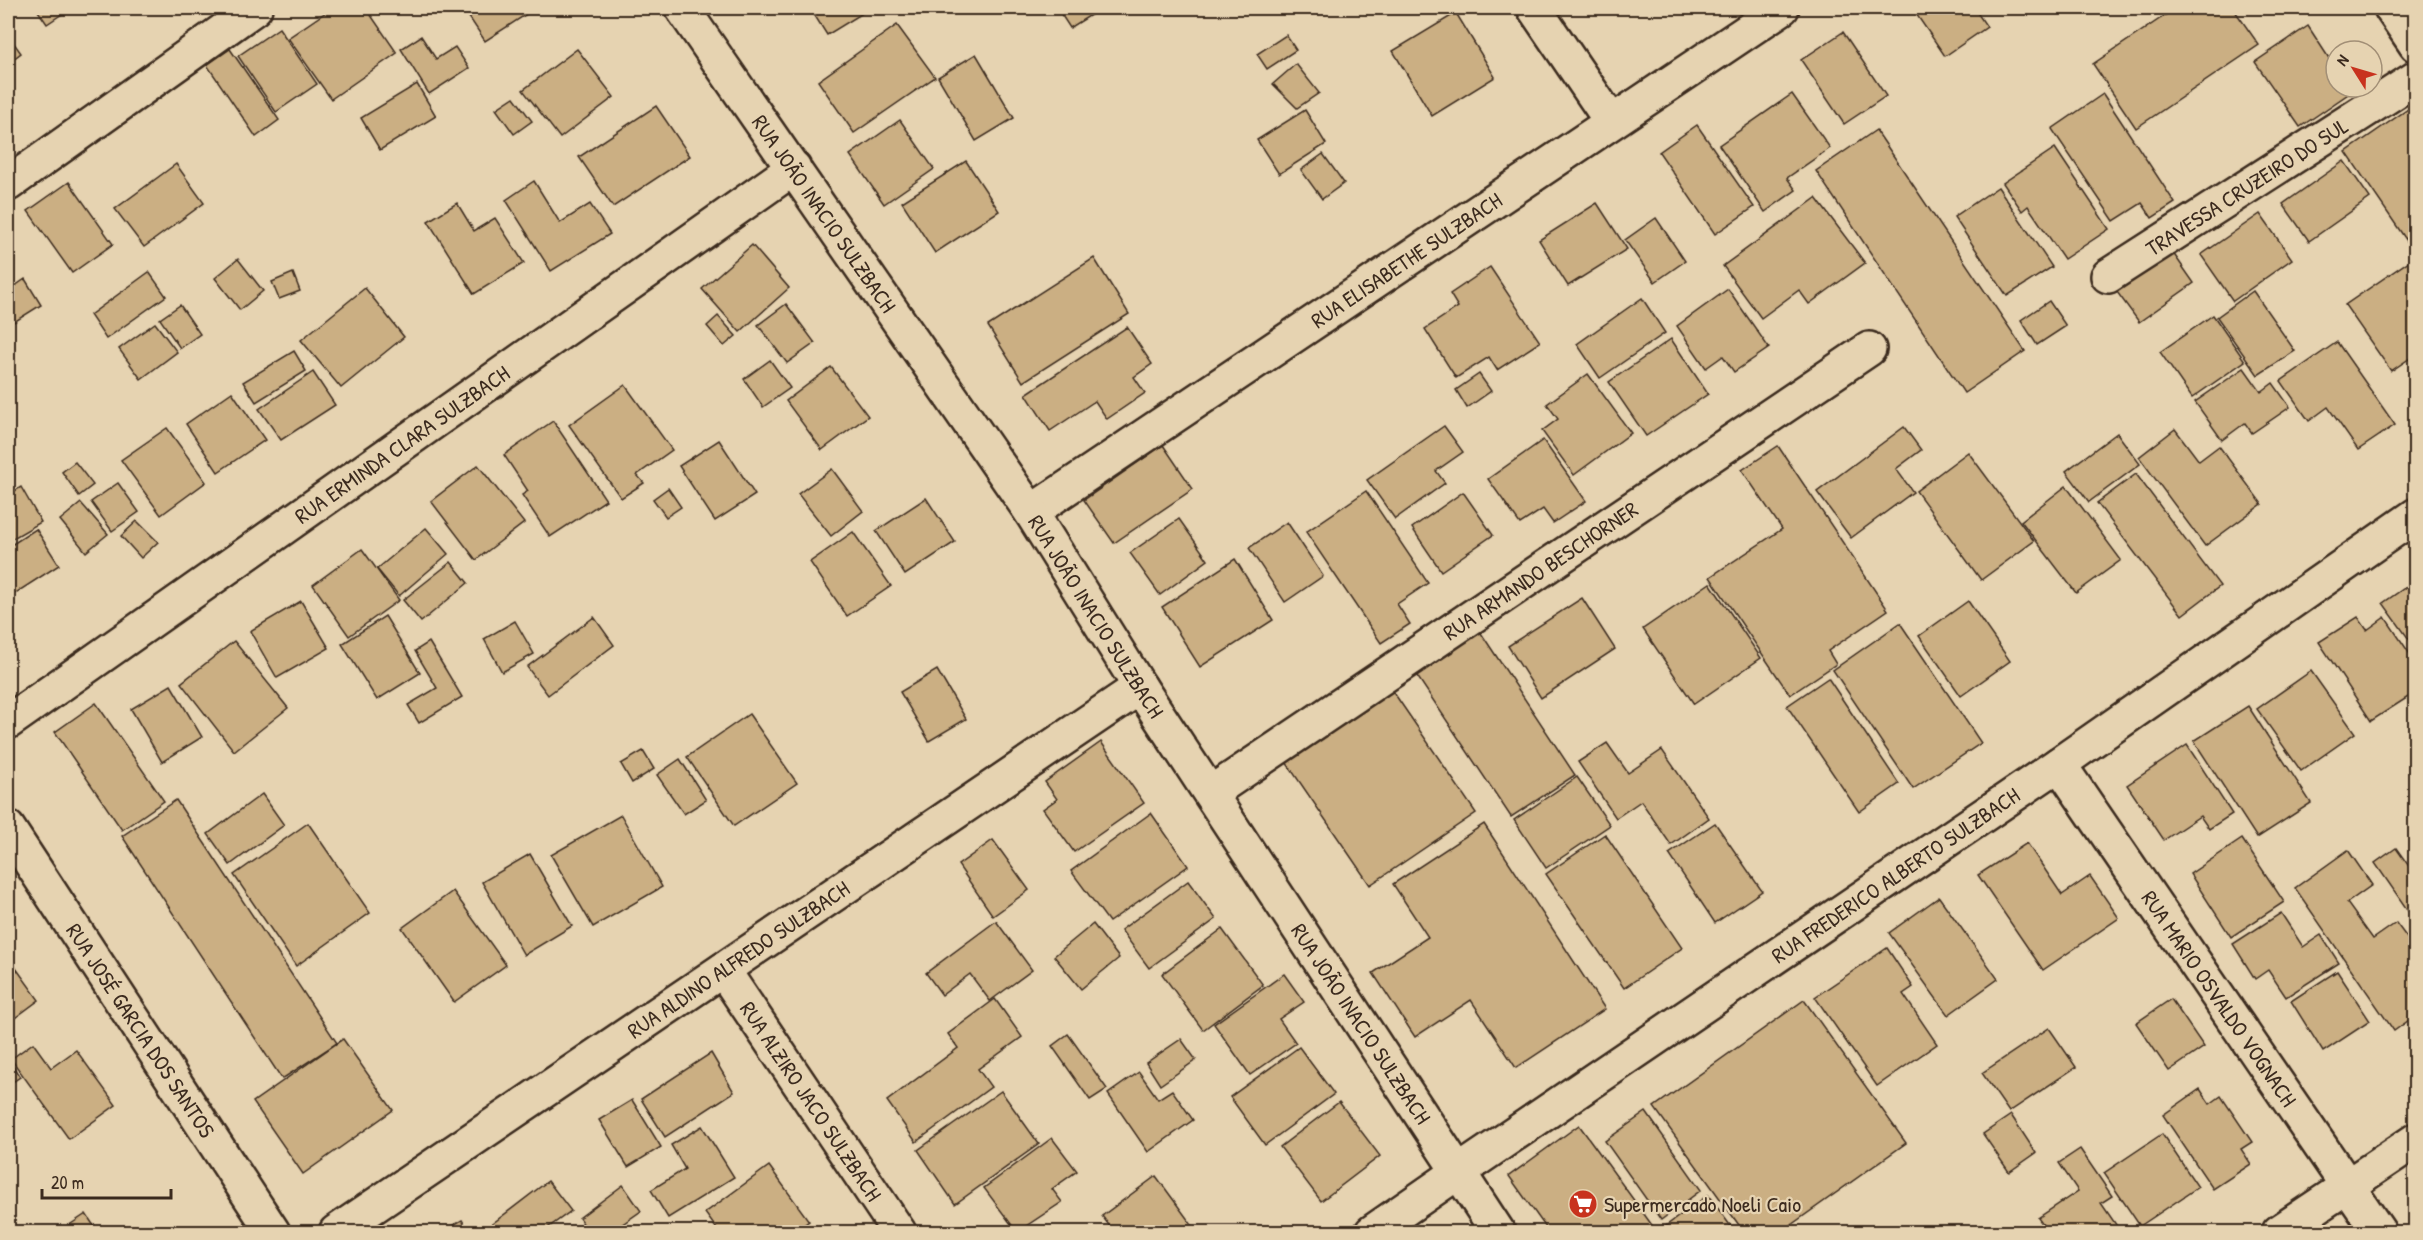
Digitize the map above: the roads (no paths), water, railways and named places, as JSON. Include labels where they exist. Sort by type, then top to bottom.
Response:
[{"type":"street","points":[[8,184],[255,8]]},
{"type":"street","name":"RUA JOÃO INACIO SULZBACH","points":[[682,8],[1031,512],[1140,687],[1212,792],[1498,1233]]},
{"type":"street","points":[[1534,8],[1611,121]]},
{"type":"street","name":"RUA ELISABETHE SULZBACH","points":[[1031,512],[1782,8]]},
{"type":"street","points":[[2391,8],[2415,45]]},
{"type":"street","name":"TRAVESSA CRUZEIRO DO SUL","points":[[2108,276],[2415,78]]},
{"type":"street","name":"RUA ERMINDA CLARA SULZBACH","points":[[8,722],[794,168]]},
{"type":"street","name":"RUA ARMANDO BESCHORNER","points":[[1212,792],[1869,349]]},
{"type":"street","name":"RUA FREDERICO ALBERTO SULZBACH","points":[[1372,1233],[2059,764],[2415,515]]},
{"type":"street","name":"RUA ALDINO ALFREDO SULZBACH","points":[[336,1233],[1140,687]]},
{"type":"street","name":"RUA MARIO OSVALDO VOGNACH","points":[[2059,764],[2379,1233]]},
{"type":"street","name":"RUA JOSÉ GARCIA DOS SANTOS","points":[[8,828],[273,1233]]},
{"type":"street","name":"RUA ALZIRO JACO SULZBACH","points":[[723,970],[899,1233]]},
{"type":"street","points":[[2279,1233],[2415,1140]]},
{"type":"place","name":"Supermercado Noeli Caio","points":[[1583,1204]]}]
